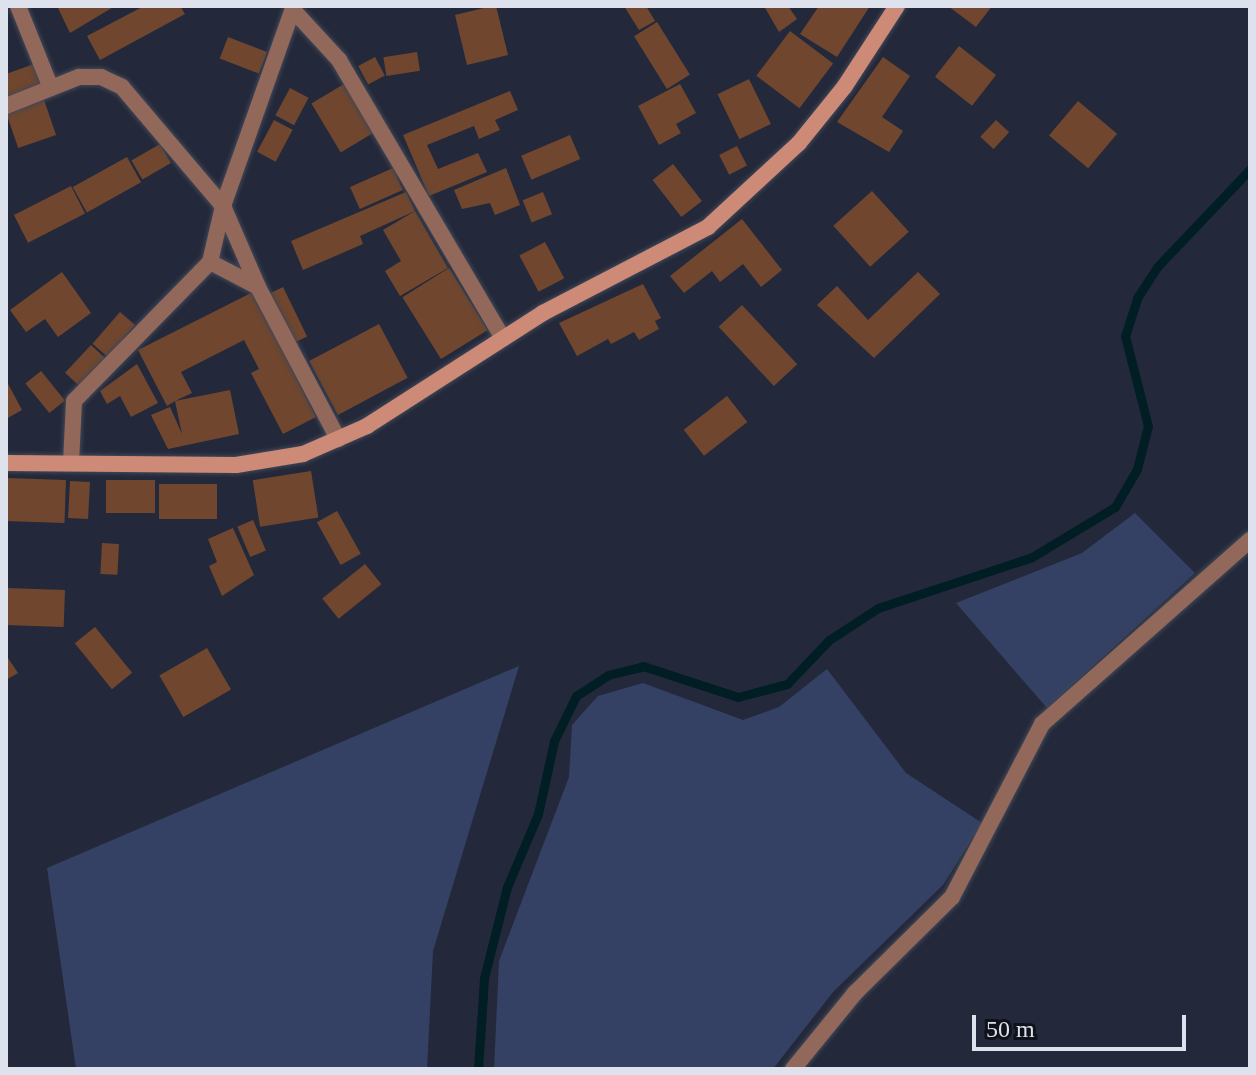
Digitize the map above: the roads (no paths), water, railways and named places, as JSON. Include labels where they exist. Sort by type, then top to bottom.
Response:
[{"type":"street","points":[[18,6],[51,88]]},
{"type":"street","points":[[6,463],[236,465],[303,454],[367,426],[503,338],[708,227],[799,143],[845,86],[897,6]]},
{"type":"street","points":[[71,463],[74,401],[210,262],[223,206],[294,8],[339,60],[503,338]]},
{"type":"street","points":[[6,106],[90,77],[122,87],[223,206],[258,287],[338,439]]},
{"type":"street","points":[[210,262],[258,287]]},
{"type":"street","points":[[793,1069],[855,993],[952,897],[1042,724],[1250,540]]},
{"type":"waterway","points":[[478,1069],[484,978],[507,887],[538,814],[554,741],[576,696],[608,675],[643,666],[738,697],[787,684],[829,640],[878,608],[1032,557],[1115,507],[1137,469],[1148,426],[1125,336],[1137,298],[1158,266],[1250,169]]}]
